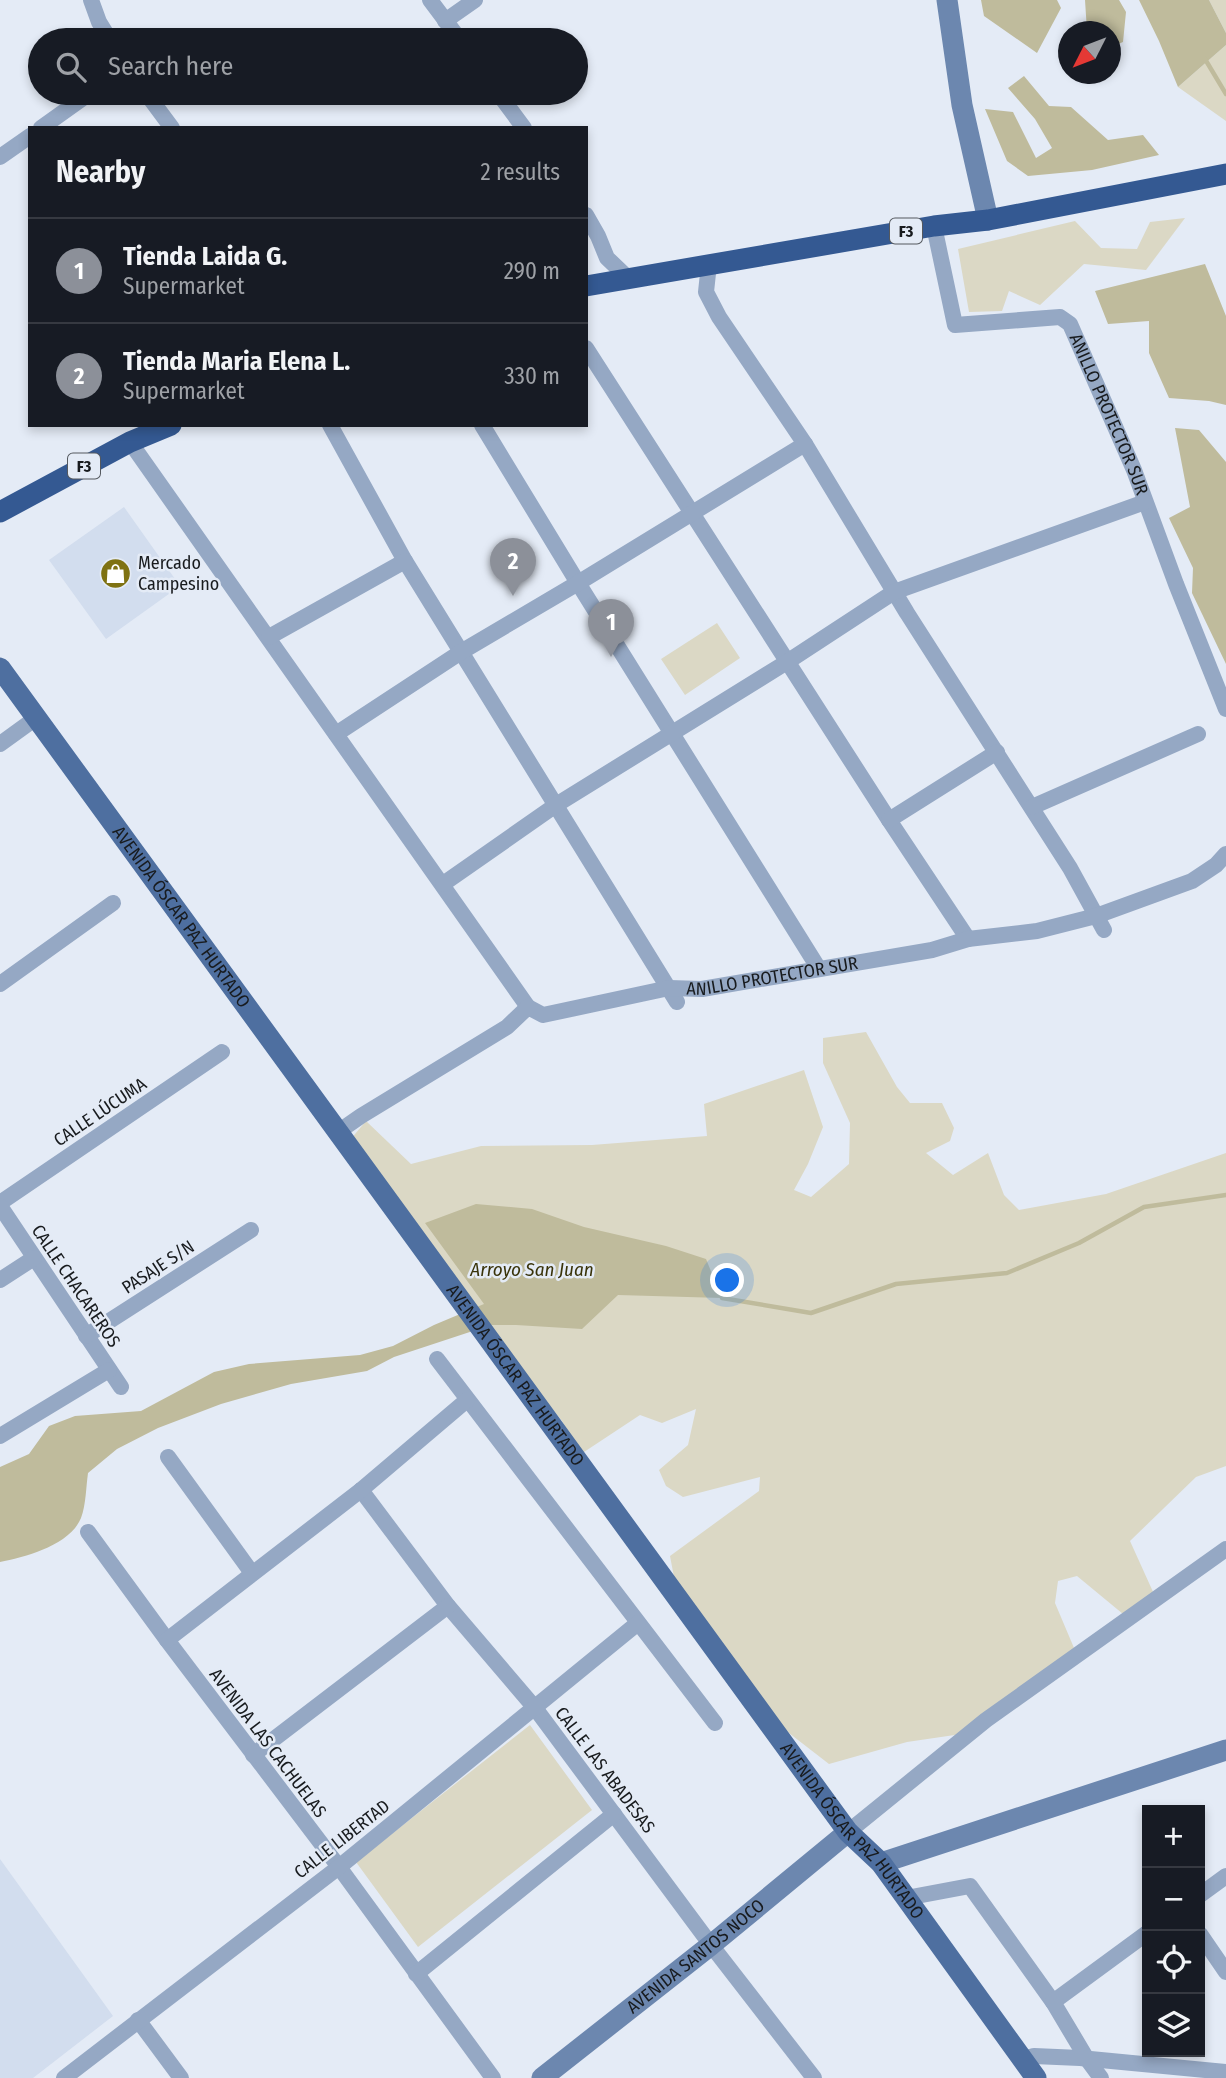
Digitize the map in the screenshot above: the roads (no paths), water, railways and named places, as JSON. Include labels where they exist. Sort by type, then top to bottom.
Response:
[{"type":"highway","name":"F3","points":[[588,286],[934,226],[988,220],[1226,174]]},
{"type":"highway","name":"F3","points":[[0,512],[130,442],[166,427]]},
{"type":"main road","name":"AVENIDA ÓSCAR PAZ HURTADO","points":[[0,668],[848,1832],[881,1863],[1028,2057],[1036,2078]]},
{"type":"street","points":[[91,0],[103,28]]},
{"type":"street","points":[[430,0],[451,28]]},
{"type":"street","points":[[445,21],[475,0]]},
{"type":"street","points":[[947,0],[962,105],[988,220]]},
{"type":"street","points":[[44,126],[73,105]]},
{"type":"street","points":[[155,105],[171,126]]},
{"type":"street","points":[[507,105],[523,126]]},
{"type":"street","points":[[0,157],[28,137]]},
{"type":"street","points":[[588,218],[607,258],[628,278]]},
{"type":"street","name":"ANILLO PROTECTOR SUR","points":[[934,226],[955,325],[1060,317],[1070,324],[1134,470],[1226,709]]},
{"type":"street","points":[[709,264],[706,292],[719,317],[806,444],[894,592],[1070,868],[1100,923]]},
{"type":"street","points":[[588,351],[968,939]]},
{"type":"street","points":[[331,427],[405,561],[673,995]]},
{"type":"street","points":[[483,427],[819,969]]},
{"type":"street","points":[[130,442],[528,1007],[507,1027],[338,1132]]},
{"type":"street","points":[[336,734],[461,652],[806,444]]},
{"type":"street","points":[[443,884],[556,805],[788,662],[894,592],[1146,502]]},
{"type":"street","points":[[270,638],[405,561]]},
{"type":"street","points":[[0,744],[36,718]]},
{"type":"street","points":[[1032,807],[1198,734]]},
{"type":"street","points":[[889,820],[997,752]]},
{"type":"street","name":"ANILLO PROTECTOR SUR","points":[[528,1007],[543,1015],[932,950],[968,939],[1100,923],[1192,881],[1216,865],[1226,854]]},
{"type":"street","points":[[0,984],[113,903]]},
{"type":"street","name":"CALLE LÚCUMA","points":[[0,1205],[222,1052]]},
{"type":"street","name":"CALLE CHACAREROS","points":[[0,1205],[121,1388]]},
{"type":"street","name":"PASAJE S/N","points":[[86,1336],[251,1230]]},
{"type":"street","points":[[0,1280],[34,1258]]},
{"type":"street","points":[[437,1359],[715,1723]]},
{"type":"street","points":[[0,1436],[109,1370]]},
{"type":"street","points":[[166,1640],[361,1490],[467,1400]]},
{"type":"street","points":[[168,1457],[252,1573]]},
{"type":"street","name":"CALLE LAS ABADESAS","points":[[361,1490],[448,1606],[535,1708],[711,1945],[814,2078]]},
{"type":"street","name":"AVENIDA LAS CACHUELAS","points":[[88,1532],[493,2078]]},
{"type":"street","points":[[848,1832],[986,1720],[1226,1549]]},
{"type":"street","points":[[253,1755],[448,1606]]},
{"type":"street","name":"CALLE LIBERTAD","points":[[64,2078],[338,1867],[638,1623]]},
{"type":"street","points":[[881,1863],[1226,1750]]},
{"type":"street","points":[[416,1973],[614,1814]]},
{"type":"street","name":"AVENIDA SANTOS NOCO","points":[[542,2078],[711,1945],[848,1832]]},
{"type":"street","points":[[1205,1891],[1226,1876]]},
{"type":"street","points":[[906,1898],[970,1886],[1053,2003],[1083,2059],[1101,2078]]},
{"type":"street","points":[[1053,2003],[1142,1937]]},
{"type":"street","points":[[1205,1941],[1226,1972]]},
{"type":"street","points":[[138,2020],[181,2078]]},
{"type":"street","points":[[1028,2057],[1083,2059],[1226,2072]]},
{"type":"water","points":[[981,0],[1057,0],[1061,8],[1037,53],[984,16]]},
{"type":"water","points":[[1085,0],[1119,0],[1126,12],[1123,42],[1121,43],[1121,21],[1086,21]]},
{"type":"water","points":[[1139,0],[1209,0],[1226,33],[1226,45],[1178,87]]},
{"type":"water","points":[[1024,76],[1049,106],[1071,107],[1108,140],[1143,135],[1159,155],[1092,170],[1028,176],[1007,161],[985,109],[1013,112],[1036,158],[1052,148],[1035,119],[1008,88]]},
{"type":"water","points":[[1205,264],[1226,316],[1226,405],[1169,398],[1149,353],[1149,321],[1108,324],[1095,291]]},
{"type":"water","points":[[1175,428],[1199,430],[1226,462],[1226,664],[1192,593],[1193,568],[1169,518],[1190,507]]},
{"type":"water","name":"Arroyo San Juan","points":[[476,1204],[532,1209],[584,1227],[666,1246],[706,1259],[722,1298],[618,1295],[582,1329],[491,1325],[394,1357],[367,1371],[291,1384],[221,1404],[158,1428],[117,1449],[88,1473],[81,1518],[67,1536],[34,1553],[0,1562],[0,1467],[29,1454],[49,1426],[75,1416],[141,1411],[214,1372],[249,1364],[360,1355],[393,1346],[484,1304],[425,1223]]},
{"type":"waterway","name":"Arroyo San Juan","points":[[1205,59],[1226,94]]},
{"type":"waterway","name":"Arroyo San Juan","points":[[722,1298],[811,1313],[896,1284],[1007,1273],[1079,1243],[1144,1207],[1226,1195]]},
{"type":"place","name":"Mercado Campesino","points":[[115,573]]},
{"type":"place","name":"Tienda Maria Elena L.","points":[[513,596]]},
{"type":"place","name":"Tienda Laida G.","points":[[611,657]]}]
